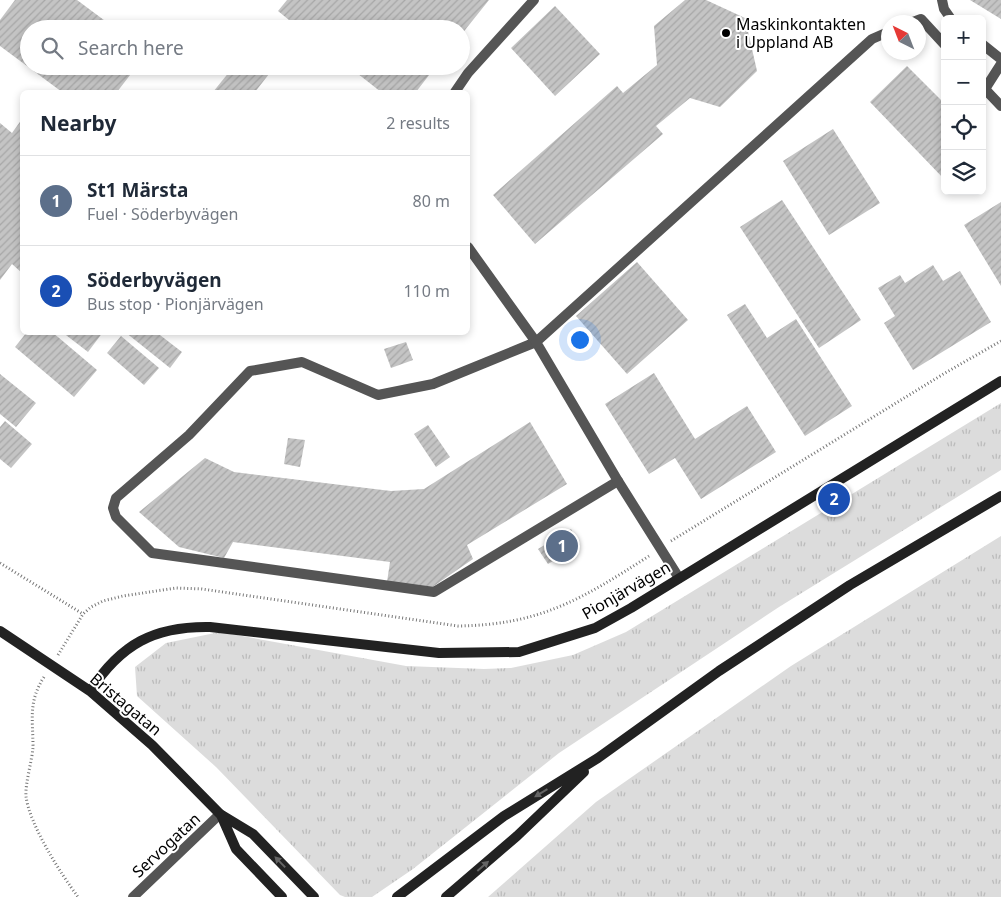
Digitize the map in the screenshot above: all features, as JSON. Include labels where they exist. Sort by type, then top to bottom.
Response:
[{"type":"street","points":[[470,71],[534,0]]},
{"type":"street","points":[[942,0],[944,9],[948,15]]},
{"type":"street","points":[[926,24],[941,40]]},
{"type":"street","points":[[618,481],[434,592],[152,553],[116,517],[113,508],[116,498],[189,435],[250,371],[302,362],[378,395],[432,384],[536,342],[872,39],[881,35]]},
{"type":"street","points":[[986,47],[1001,59]]},
{"type":"street","points":[[986,84],[1001,64]]},
{"type":"street","points":[[456,90],[467,75]]},
{"type":"street","points":[[986,89],[1001,106]]},
{"type":"street","points":[[470,250],[536,342],[618,481],[679,578]]},
{"type":"street","name":"Pionjärvägen","points":[[90,690],[106,666],[130,646],[163,631],[185,626],[220,628],[439,653],[519,652],[595,628],[1001,382]]},
{"type":"street","points":[[397,897],[504,816],[598,758],[719,671],[850,585],[1001,496]]},
{"type":"street","name":"Bristagatan","points":[[0,631],[90,690],[152,745],[220,814],[253,834],[314,897]]},
{"type":"street","points":[[446,897],[517,836],[598,758]]},
{"type":"street","name":"Bristagatan","points":[[220,814],[236,849],[282,897]]},
{"type":"street","name":"Servogatan","points":[[133,897],[220,814]]},
{"type":"path","points":[[78,897],[44,842],[29,810],[26,794],[32,762],[33,695],[84,614],[103,601],[155,590],[176,588],[202,589],[458,626],[505,623],[551,612],[598,589],[661,548],[945,373],[1001,341]]},
{"type":"path","points":[[0,563],[84,614]]},
{"type":"green space","points":[[1001,403],[1001,470],[779,607],[559,753],[413,869],[372,897],[345,897],[340,895],[216,767],[137,696],[135,667],[166,643],[220,632],[406,666],[484,669],[511,668],[573,655],[626,632]]},
{"type":"green space","points":[[1001,536],[1001,897],[488,897],[596,802],[791,666]]},
{"type":"building","points":[[15,0],[77,0],[104,20],[20,20],[20,61],[0,46],[0,20]]},
{"type":"building","points":[[287,0],[489,0],[470,24],[470,20],[289,20],[278,11]]},
{"type":"building","points":[[685,0],[706,0],[745,18],[757,71],[720,107],[690,98],[656,126],[663,134],[535,244],[493,195],[617,86],[623,93],[657,65],[654,26]]},
{"type":"building","points":[[970,0],[1001,0],[1001,19]]},
{"type":"building","points":[[555,6],[600,54],[555,96],[511,48]]},
{"type":"building","points":[[907,66],[941,100],[941,176],[870,102]]},
{"type":"building","points":[[39,75],[130,75],[119,90],[59,90]]},
{"type":"building","points":[[227,75],[268,75],[257,90],[215,90]]},
{"type":"building","points":[[359,75],[429,75],[418,90],[378,90]]},
{"type":"building","points":[[20,122],[20,271],[12,264],[0,280],[0,123],[12,133]]},
{"type":"building","points":[[833,129],[880,203],[829,235],[783,161]]},
{"type":"building","points":[[782,200],[861,320],[819,348],[740,227]]},
{"type":"building","points":[[1001,202],[1001,286],[964,225]]},
{"type":"building","points":[[637,262],[688,320],[627,374],[576,316]]},
{"type":"building","points":[[933,265],[943,281],[960,271],[991,322],[913,370],[884,323],[895,316],[878,288],[900,275],[905,283]]},
{"type":"building","points":[[745,304],[767,338],[796,319],[852,406],[805,436],[727,315]]},
{"type":"building","points":[[25,335],[56,335],[97,370],[74,397],[15,347]]},
{"type":"building","points":[[66,335],[101,335],[88,352]]},
{"type":"building","points":[[129,335],[160,335],[182,352],[170,368]]},
{"type":"building","points":[[121,336],[159,368],[144,385],[107,353]]},
{"type":"building","points":[[406,342],[413,360],[391,368],[384,349]]},
{"type":"building","points":[[654,373],[695,439],[747,406],[776,452],[701,499],[675,458],[649,474],[605,404]]},
{"type":"building","points":[[0,374],[36,403],[16,427],[0,414]]},
{"type":"building","points":[[5,421],[32,444],[11,468],[0,459],[0,427]]},
{"type":"building","points":[[530,422],[567,484],[467,545],[473,559],[431,588],[387,582],[390,562],[233,542],[224,558],[179,547],[139,512],[205,458],[234,472],[391,491],[424,489]]},
{"type":"building","points":[[428,425],[450,457],[436,467],[414,434]]},
{"type":"building","points":[[288,438],[305,440],[300,467],[284,464]]},
{"type":"building","points":[[571,529],[580,545],[548,564],[538,549]]},
{"type":"place","name":"Maskinkontakten i Uppland AB","points":[[726,33]]},
{"type":"place","name":"Söderbyvägen","points":[[834,499]]},
{"type":"place","name":"St1 Märsta","points":[[562,546]]}]
